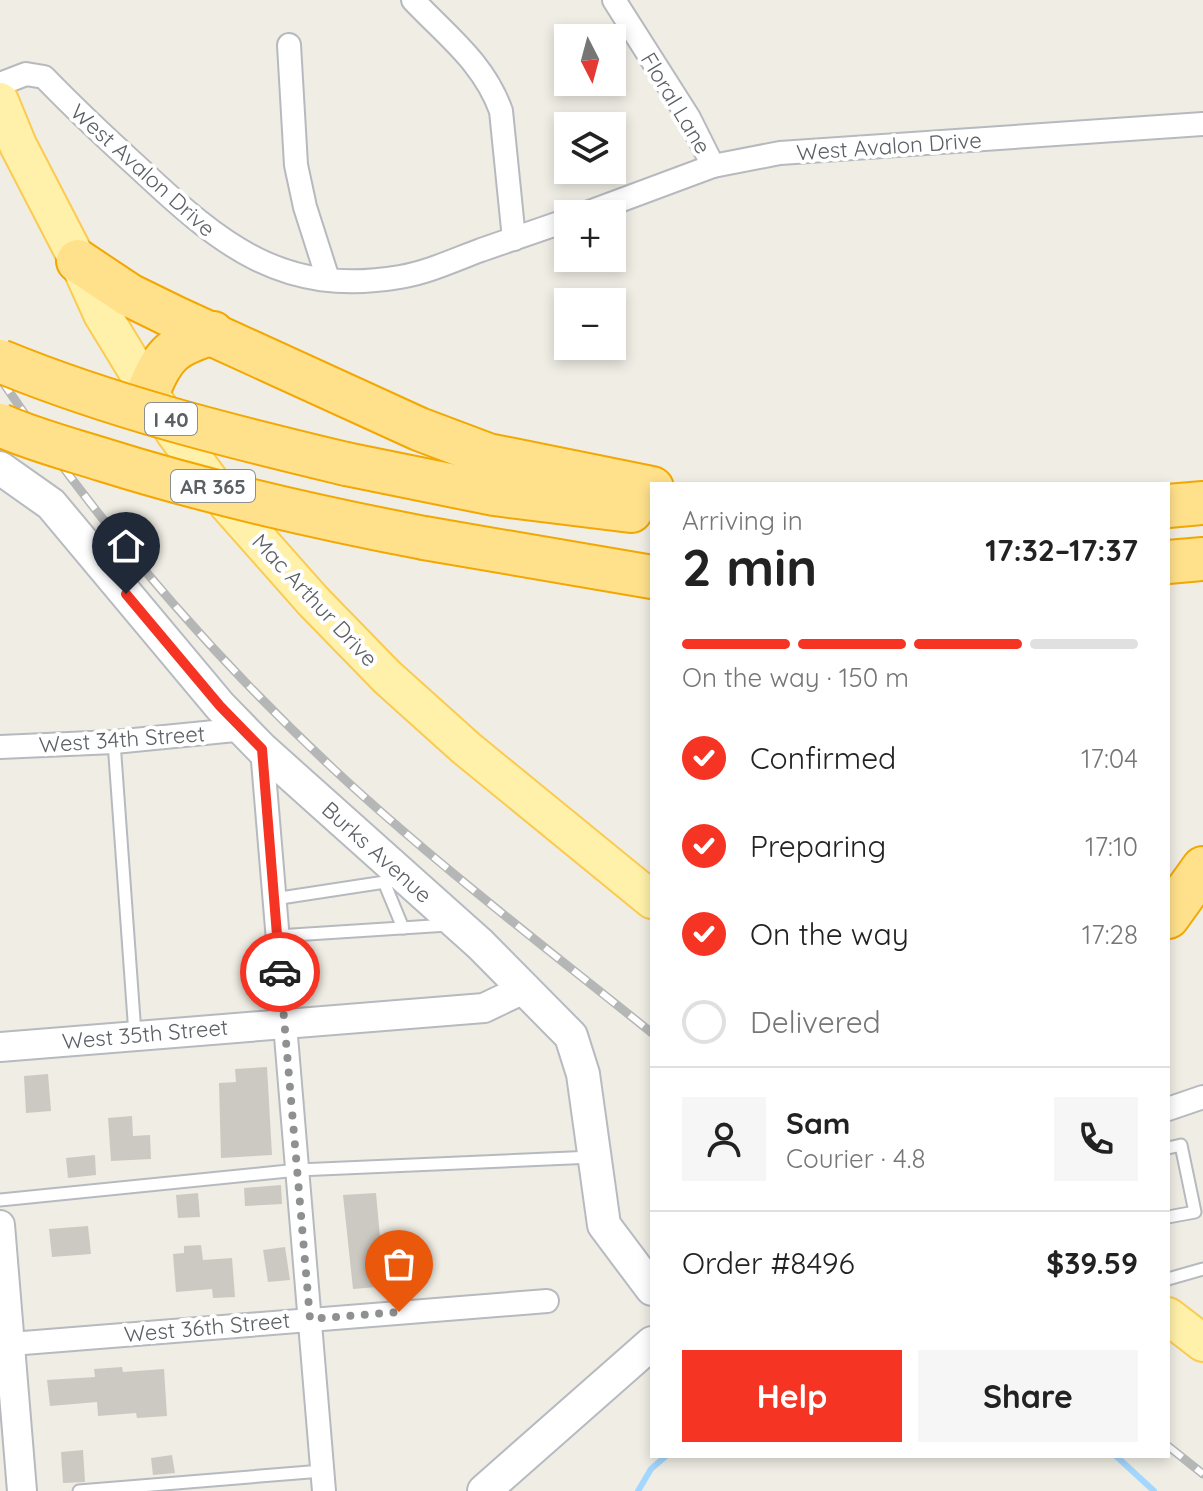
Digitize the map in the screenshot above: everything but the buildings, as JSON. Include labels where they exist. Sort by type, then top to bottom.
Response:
[{"type":"highway","points":[[78,261],[129,295],[374,410],[488,455],[650,488]]},
{"type":"highway","points":[[149,390],[158,367],[170,352],[184,342],[213,333]]},
{"type":"highway","name":"I 40","points":[[0,361],[122,405],[346,464],[494,494],[650,512]]},
{"type":"highway","points":[[0,425],[32,439],[269,507],[424,538],[650,577]]},
{"type":"highway","points":[[1170,506],[1203,503]]},
{"type":"highway","points":[[1170,562],[1203,559]]},
{"type":"highway","points":[[600,569],[650,590]]},
{"type":"highway","points":[[1170,914],[1203,868]]},
{"type":"main road","name":"Mac Arthur Drive","points":[[0,101],[18,145],[102,314],[174,432],[228,505],[358,648],[466,748],[650,898]]},
{"type":"main road","points":[[0,447],[51,504]]},
{"type":"main road","name":"Burks Avenue","points":[[0,468],[51,504],[220,706],[253,739],[396,880],[457,925],[526,988],[571,1036],[578,1052],[604,1225],[650,1286]]},
{"type":"main road","points":[[1170,1318],[1203,1343]]},
{"type":"main road","points":[[484,1491],[650,1345]]},
{"type":"street","points":[[413,0],[479,67],[495,92],[501,111],[514,239]]},
{"type":"street","name":"Floral Lane","points":[[614,0],[689,118],[713,166]]},
{"type":"street","points":[[289,45],[296,165],[305,207],[328,279]]},
{"type":"street","name":"West Avalon Drive","points":[[0,84],[26,74],[44,77],[214,235],[259,261],[288,271],[328,279],[401,277],[432,270],[554,225]]},
{"type":"street","name":"West Avalon Drive","points":[[622,200],[713,166],[780,153],[1203,124]]},
{"type":"street","points":[[253,739],[274,899],[323,1481]]},
{"type":"street","name":"West 34th Street","points":[[0,747],[253,739]]},
{"type":"street","name":"West 35th Street","points":[[0,1047],[484,1008],[526,988]]},
{"type":"street","points":[[1170,1108],[1203,1097]]},
{"type":"street","points":[[0,1225],[11,1344],[15,1452],[22,1491]]},
{"type":"street","name":"West 36th Street","points":[[11,1344],[547,1301]]},
{"type":"lane","points":[[114,742],[135,1035]]},
{"type":"lane","points":[[274,899],[396,880],[403,928]]},
{"type":"lane","points":[[277,936],[457,925]]},
{"type":"lane","points":[[1170,1148],[1181,1145],[1195,1212],[1170,1217]]},
{"type":"lane","points":[[0,1200],[298,1170],[593,1157]]},
{"type":"lane","points":[[1170,1278],[1203,1269]]},
{"type":"lane","points":[[79,1491],[323,1481]]},
{"type":"waterway","points":[[638,1491],[651,1469],[664,1458]]},
{"type":"waterway","points":[[1118,1458],[1154,1491]]},
{"type":"railway","points":[[0,378],[78,488],[120,541],[255,692],[352,786],[425,850],[650,1031]]},
{"type":"railway","points":[[1170,1448],[1203,1474]]},
{"type":"way so far","points":[[280,972],[310,1319],[399,1312]]},
{"type":"route","points":[[126,594],[220,706],[262,749],[280,972]]}]
